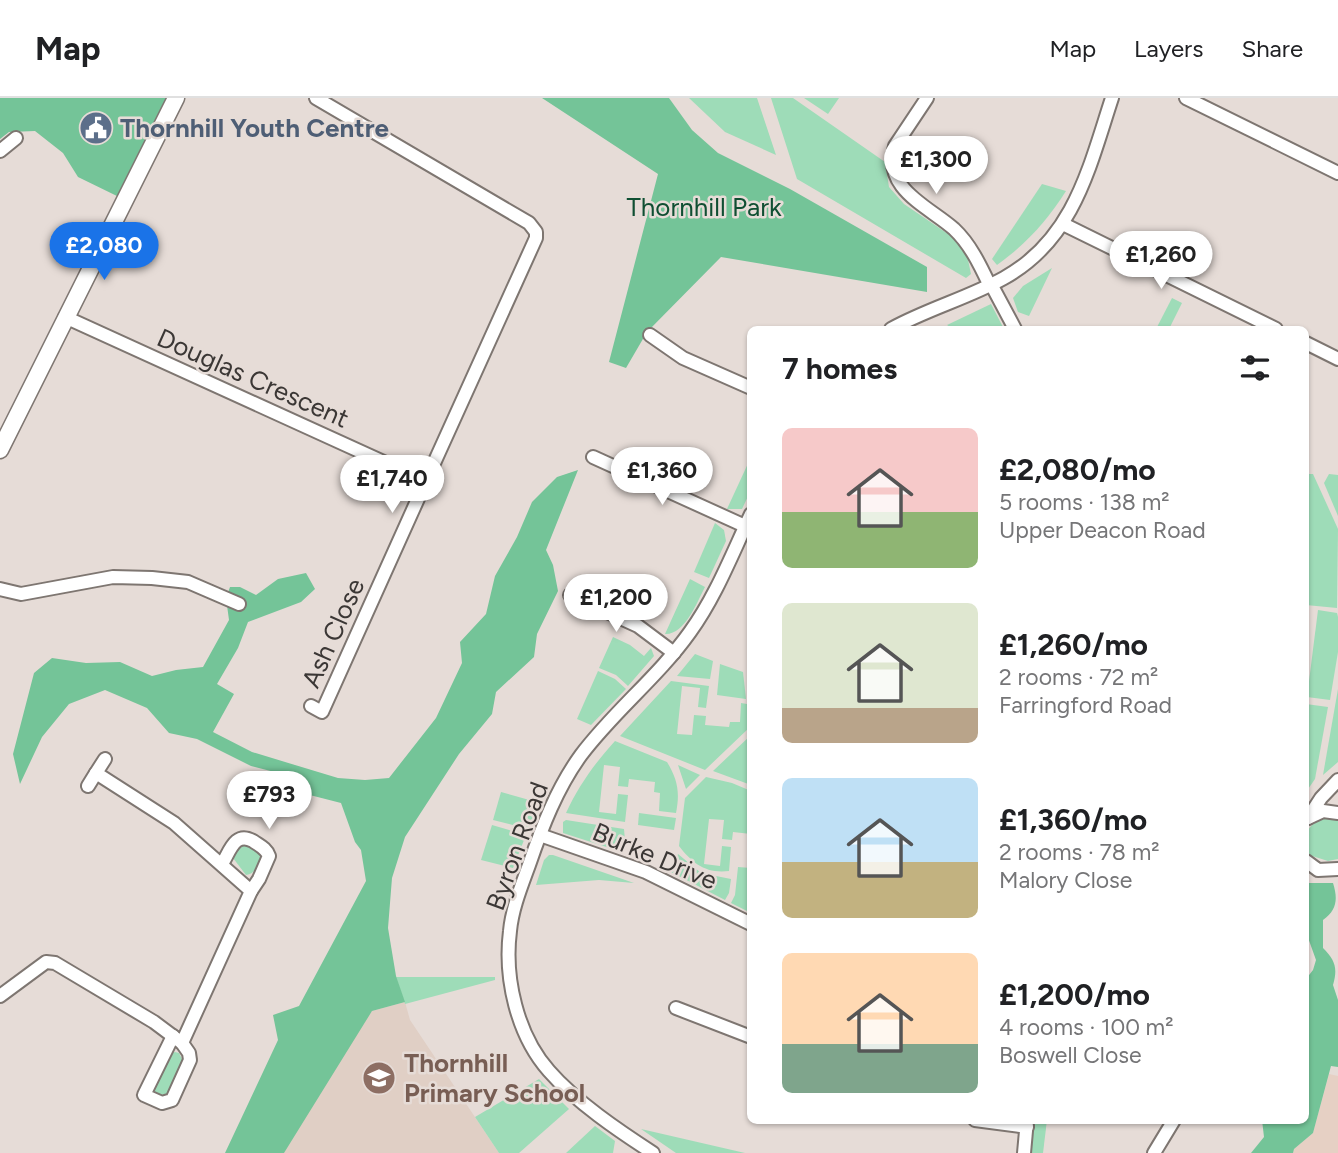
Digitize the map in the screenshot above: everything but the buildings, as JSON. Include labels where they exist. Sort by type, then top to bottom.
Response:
[{"type":"street","points":[[0,450],[176,98]]},
{"type":"street","points":[[316,98],[529,223],[536,232],[536,238],[430,472],[423,477]]},
{"type":"street","points":[[927,98],[895,146],[894,171],[906,193],[962,238],[979,262],[1013,326]]},
{"type":"street","points":[[898,326],[990,284],[1023,265],[1063,224],[1079,195],[1112,98]]},
{"type":"street","points":[[1185,98],[1338,173]]},
{"type":"street","points":[[0,151],[16,138]]},
{"type":"street","points":[[1063,224],[1270,326]]},
{"type":"street","name":"Douglas Crescent","points":[[65,317],[412,475],[423,477]]},
{"type":"street","points":[[650,335],[683,358],[747,386]]},
{"type":"street","points":[[1309,344],[1338,359]]},
{"type":"street","points":[[593,457],[747,520]]},
{"type":"street","name":"Ash Close","points":[[311,706],[322,712],[421,492],[423,477]]},
{"type":"street","name":"Byron Road","points":[[653,1153],[558,1081],[544,1065],[522,1026],[510,984],[509,932],[517,899],[540,835],[562,786],[582,754],[674,653],[707,605],[747,522]]},
{"type":"street","points":[[0,589],[21,594],[113,577],[152,578],[188,582],[239,604]]},
{"type":"street","points":[[570,595],[638,626],[674,653]]},
{"type":"street","points":[[88,786],[105,759]]},
{"type":"street","points":[[96,773],[174,823],[251,891]]},
{"type":"street","points":[[1309,816],[1338,780]]},
{"type":"street","points":[[1309,818],[1323,811],[1338,813]]},
{"type":"street","name":"Burke Drive","points":[[540,835],[646,872],[747,921]]},
{"type":"street","points":[[0,996],[47,962],[55,963],[177,1039],[189,1053],[190,1060],[172,1100],[162,1103],[144,1095],[177,1039],[251,891],[260,879],[269,856],[264,848],[246,838],[240,838],[235,841],[222,864]]},
{"type":"street","points":[[1309,864],[1318,870],[1338,869]]},
{"type":"street","points":[[676,1008],[747,1035]]},
{"type":"street","points":[[1024,1153],[1027,1124]]},
{"type":"street","points":[[1154,1153],[1172,1124]]},
{"type":"shaded area","name":"Thornhill Primary School","points":[[405,1002],[410,1020],[499,1153],[259,1153],[372,1011]]},
{"type":"shaded area","points":[[1329,1074],[1338,1076],[1338,1153],[1293,1153],[1294,1149],[1313,1133]]},
{"type":"green space","points":[[0,98],[170,98],[119,197],[78,177],[63,153],[35,131],[9,132],[0,139]]},
{"type":"green space","name":"Thornhill Park","points":[[542,98],[669,98],[692,130],[718,153],[790,189],[927,267],[927,292],[721,257],[647,332],[626,368],[609,362],[658,174]]},
{"type":"green space","points":[[689,98],[757,98],[776,155],[725,132]]},
{"type":"green space","points":[[771,98],[793,98],[885,162],[889,187],[904,204],[954,238],[967,255],[971,274],[966,278],[797,179]]},
{"type":"green space","points":[[804,98],[839,98],[828,114]]},
{"type":"green space","points":[[1042,184],[1066,191],[1035,231],[997,265],[992,259]]},
{"type":"green space","points":[[1052,268],[1029,316],[1018,312],[1013,298],[1023,286]]},
{"type":"green space","points":[[1172,298],[1182,303],[1170,326],[1158,326]]},
{"type":"green space","points":[[991,304],[1002,326],[948,326]]},
{"type":"green space","points":[[747,466],[747,498],[742,509],[727,509]]},
{"type":"green space","points":[[578,470],[546,550],[553,565],[558,591],[537,634],[534,657],[496,692],[492,714],[459,754],[405,837],[392,878],[388,928],[396,976],[405,1002],[372,1011],[284,1153],[225,1153],[278,1040],[273,1015],[299,1006],[366,881],[361,850],[355,842],[341,803],[302,793],[290,776],[251,766],[197,739],[169,733],[147,708],[105,690],[69,704],[42,737],[20,784],[13,754],[34,673],[52,658],[86,663],[120,662],[152,676],[203,667],[229,620],[226,598],[230,587],[240,587],[256,595],[278,579],[306,573],[315,589],[301,602],[248,622],[238,648],[217,684],[234,694],[213,732],[252,752],[338,778],[389,778],[436,718],[462,663],[460,642],[486,614],[495,576],[517,537],[532,502],[557,477]]},
{"type":"green space","points":[[1309,474],[1313,474],[1338,529],[1337,608],[1309,605]]},
{"type":"green space","points":[[1329,474],[1338,475],[1338,516],[1324,483]]},
{"type":"green space","points":[[715,523],[724,530],[726,541],[709,578],[694,572]]},
{"type":"green space","points":[[690,579],[705,587],[684,624],[672,633],[665,634]]},
{"type":"green space","points":[[1318,610],[1337,613],[1338,652],[1330,700],[1309,697]]},
{"type":"green space","points":[[613,637],[644,656],[651,648],[654,656],[628,686],[616,675],[599,668]]},
{"type":"green space","points":[[695,654],[713,661],[710,679],[677,676]]},
{"type":"green space","points":[[720,664],[743,672],[746,699],[717,695]]},
{"type":"green space","points":[[598,671],[615,679],[626,689],[591,725],[577,719]]},
{"type":"green space","points":[[671,681],[709,686],[706,708],[698,707],[700,688],[682,686],[677,734],[692,735],[694,715],[706,716],[705,725],[729,727],[730,722],[740,722],[741,703],[747,704],[747,730],[705,770],[620,736]]},
{"type":"green space","points":[[1338,689],[1338,762],[1323,775]]},
{"type":"green space","points":[[1309,704],[1328,707],[1315,779],[1309,788]]},
{"type":"green space","points":[[747,739],[747,784],[713,771]]},
{"type":"green space","points":[[615,741],[667,762],[677,787],[676,813],[659,811],[660,793],[654,792],[655,782],[629,779],[628,787],[618,786],[620,767],[604,765],[599,812],[616,814],[618,794],[628,795],[625,822],[566,813],[588,775]]},
{"type":"green space","points":[[678,765],[700,775],[686,789]]},
{"type":"green space","points":[[706,777],[747,789],[747,834],[733,832],[732,840],[722,839],[724,820],[709,819],[704,864],[720,866],[722,846],[731,847],[729,871],[713,871],[700,866],[679,846],[685,798]]},
{"type":"green space","points":[[501,792],[540,803],[529,829],[493,820]]},
{"type":"green space","points":[[639,813],[676,818],[674,830],[638,825]]},
{"type":"green space","points":[[1329,817],[1338,820],[1338,859],[1328,861],[1309,855],[1309,829]]},
{"type":"green space","points":[[566,820],[624,829],[622,852],[563,833],[563,822]]},
{"type":"green space","points":[[492,825],[526,835],[513,868],[481,860]]},
{"type":"green space","points":[[244,845],[258,851],[260,855],[257,868],[246,875],[233,858],[239,846]]},
{"type":"green space","points":[[678,854],[701,873],[731,879],[725,900],[671,872]]},
{"type":"green space","points":[[549,855],[634,883],[599,880],[536,885],[544,860]]},
{"type":"green space","points":[[738,867],[747,868],[747,911],[731,903],[735,895]]},
{"type":"green space","points":[[1309,883],[1333,883],[1335,904],[1323,920],[1323,948],[1333,960],[1335,969],[1333,985],[1338,1000],[1338,1067],[1331,1066],[1313,1133],[1294,1149],[1293,1153],[1251,1153],[1264,1137],[1262,1124],[1309,1124],[1309,975],[1316,960],[1309,940]]},
{"type":"green space","points":[[396,977],[495,977],[495,980],[405,1004]]},
{"type":"green space","points":[[179,1053],[183,1061],[168,1094],[160,1095],[155,1092],[155,1086],[170,1054]]},
{"type":"green space","points":[[539,1079],[569,1109],[519,1153],[499,1153],[475,1117]]},
{"type":"green space","points":[[1034,1124],[1047,1124],[1043,1153],[1031,1153]]},
{"type":"green space","points":[[595,1126],[615,1141],[613,1153],[566,1153]]},
{"type":"green space","points":[[641,1129],[745,1153],[676,1153]]},
{"type":"place","name":"Thornhill Youth Centre","points":[[96,128]]},
{"type":"place","name":"Thornhill Primary School","points":[[379,1078]]}]
